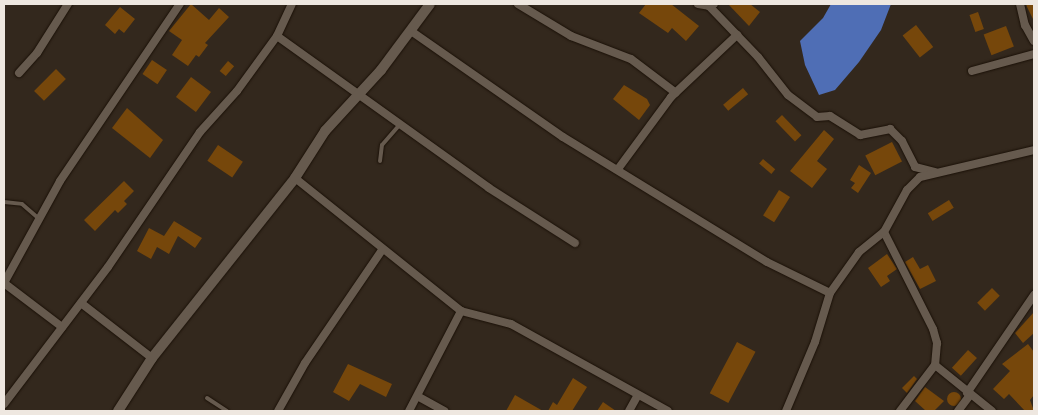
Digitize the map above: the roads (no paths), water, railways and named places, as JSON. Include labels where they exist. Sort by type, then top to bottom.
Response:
[{"type":"street","points":[[19,72],[37,53],[68,4]]},
{"type":"street","points":[[62,327],[4,283],[60,181],[180,4]]},
{"type":"street","points":[[4,404],[81,303],[200,132],[237,91],[277,36],[292,4]]},
{"type":"street","points":[[118,411],[152,358],[295,178],[325,131],[360,93],[411,31],[430,4]]},
{"type":"street","points":[[518,4],[572,36],[631,59],[676,93]]},
{"type":"street","points":[[698,4],[711,5],[788,95],[817,117],[830,116],[860,135],[890,129],[902,140],[916,167],[936,172]]},
{"type":"street","points":[[1020,4],[1025,25],[1034,41]]},
{"type":"street","points":[[411,31],[563,137],[767,262],[830,293]]},
{"type":"street","points":[[277,36],[360,93],[489,188],[575,243]]},
{"type":"street","points":[[618,169],[676,93],[737,36]]},
{"type":"street","points":[[972,70],[1034,54]]},
{"type":"street","points":[[786,411],[815,342],[830,293],[859,252],[884,232],[907,190],[920,178],[936,172],[984,164],[1034,150]]},
{"type":"street","points":[[295,178],[382,250],[461,311],[511,324],[668,411]]},
{"type":"street","points":[[884,232],[933,329],[938,353],[935,365],[900,411]]},
{"type":"street","points":[[278,411],[305,363],[382,250]]},
{"type":"street","points":[[958,411],[1034,295]]},
{"type":"street","points":[[81,303],[152,358]]},
{"type":"street","points":[[409,411],[419,397],[461,311]]},
{"type":"street","points":[[935,365],[992,411]]},
{"type":"street","points":[[629,411],[638,395]]},
{"type":"street","points":[[419,397],[444,411]]},
{"type":"lane","points":[[380,161],[382,145],[400,124]]},
{"type":"lane","points":[[4,202],[22,204],[38,218]]},
{"type":"lane","points":[[207,398],[228,411]]},
{"type":"water","points":[[831,4],[891,4],[881,30],[859,62],[835,90],[819,95],[805,65],[800,41],[823,18]]}]
